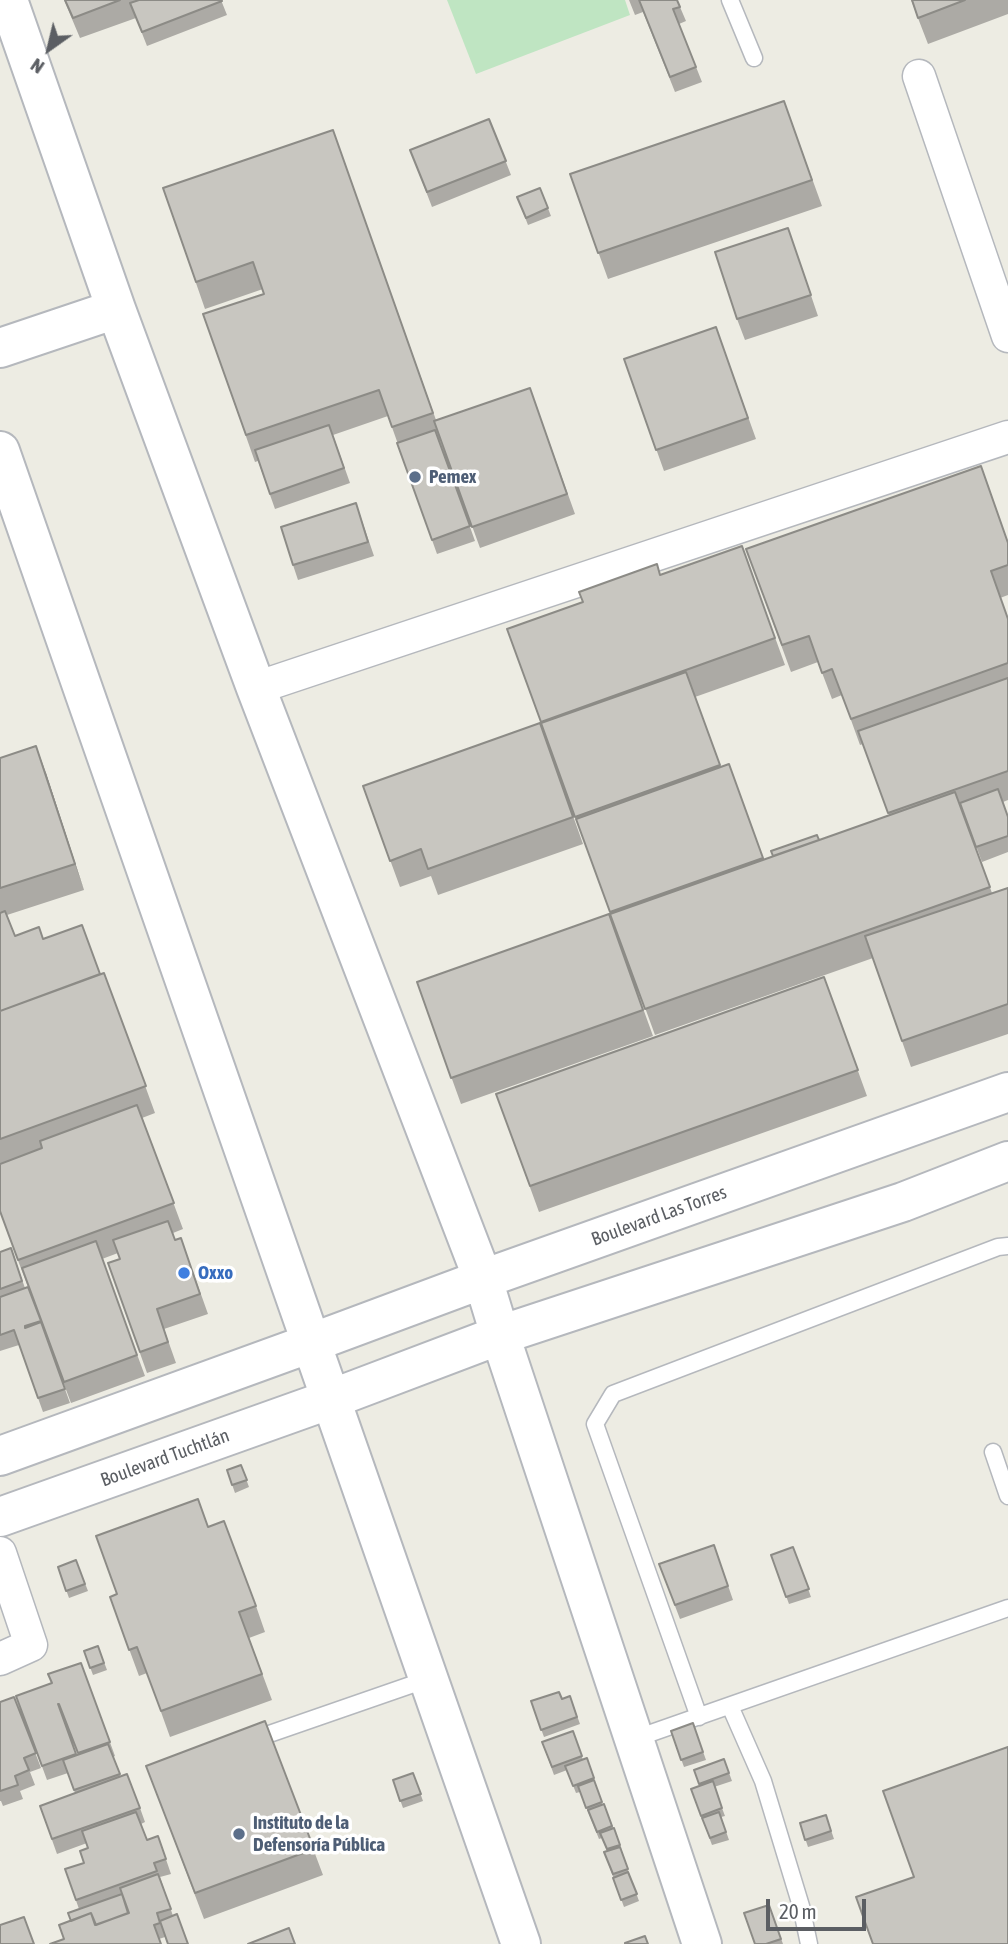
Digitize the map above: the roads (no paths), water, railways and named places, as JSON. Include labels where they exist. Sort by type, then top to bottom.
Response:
[{"type":"street","points":[[8,0],[116,309],[256,688],[483,1279],[499,1335],[702,1944]]},
{"type":"street","points":[[919,76],[1008,336]]},
{"type":"street","points":[[0,348],[116,309]]},
{"type":"street","points":[[256,688],[1008,437]]},
{"type":"street","points":[[0,450],[11,517],[331,1399],[520,1944]]},
{"type":"street","name":"Boulevard Las Torres","points":[[311,1343],[1008,1092]]},
{"type":"street","points":[[331,1399],[499,1335],[903,1202],[1008,1161]]},
{"type":"street","points":[[0,1456],[311,1343]]},
{"type":"street","name":"Boulevard Tuchtlán","points":[[0,1517],[331,1399]]},
{"type":"street","points":[[0,1553],[31,1645],[0,1658]]},
{"type":"lane","points":[[730,0],[754,58]]},
{"type":"lane","points":[[699,1717],[595,1424],[612,1394],[998,1247],[1008,1246]]},
{"type":"lane","points":[[993,1452],[1008,1496]]},
{"type":"lane","points":[[634,1739],[1008,1608]]},
{"type":"lane","points":[[232,1746],[428,1679]]},
{"type":"lane","points":[[730,1706],[763,1781],[810,1944]]},
{"type":"place","name":"Pemex","points":[[415,477]]},
{"type":"place","name":"Oxxo","points":[[184,1273]]},
{"type":"place","name":"Instituto de la Defensoría Pública","points":[[239,1834]]}]
